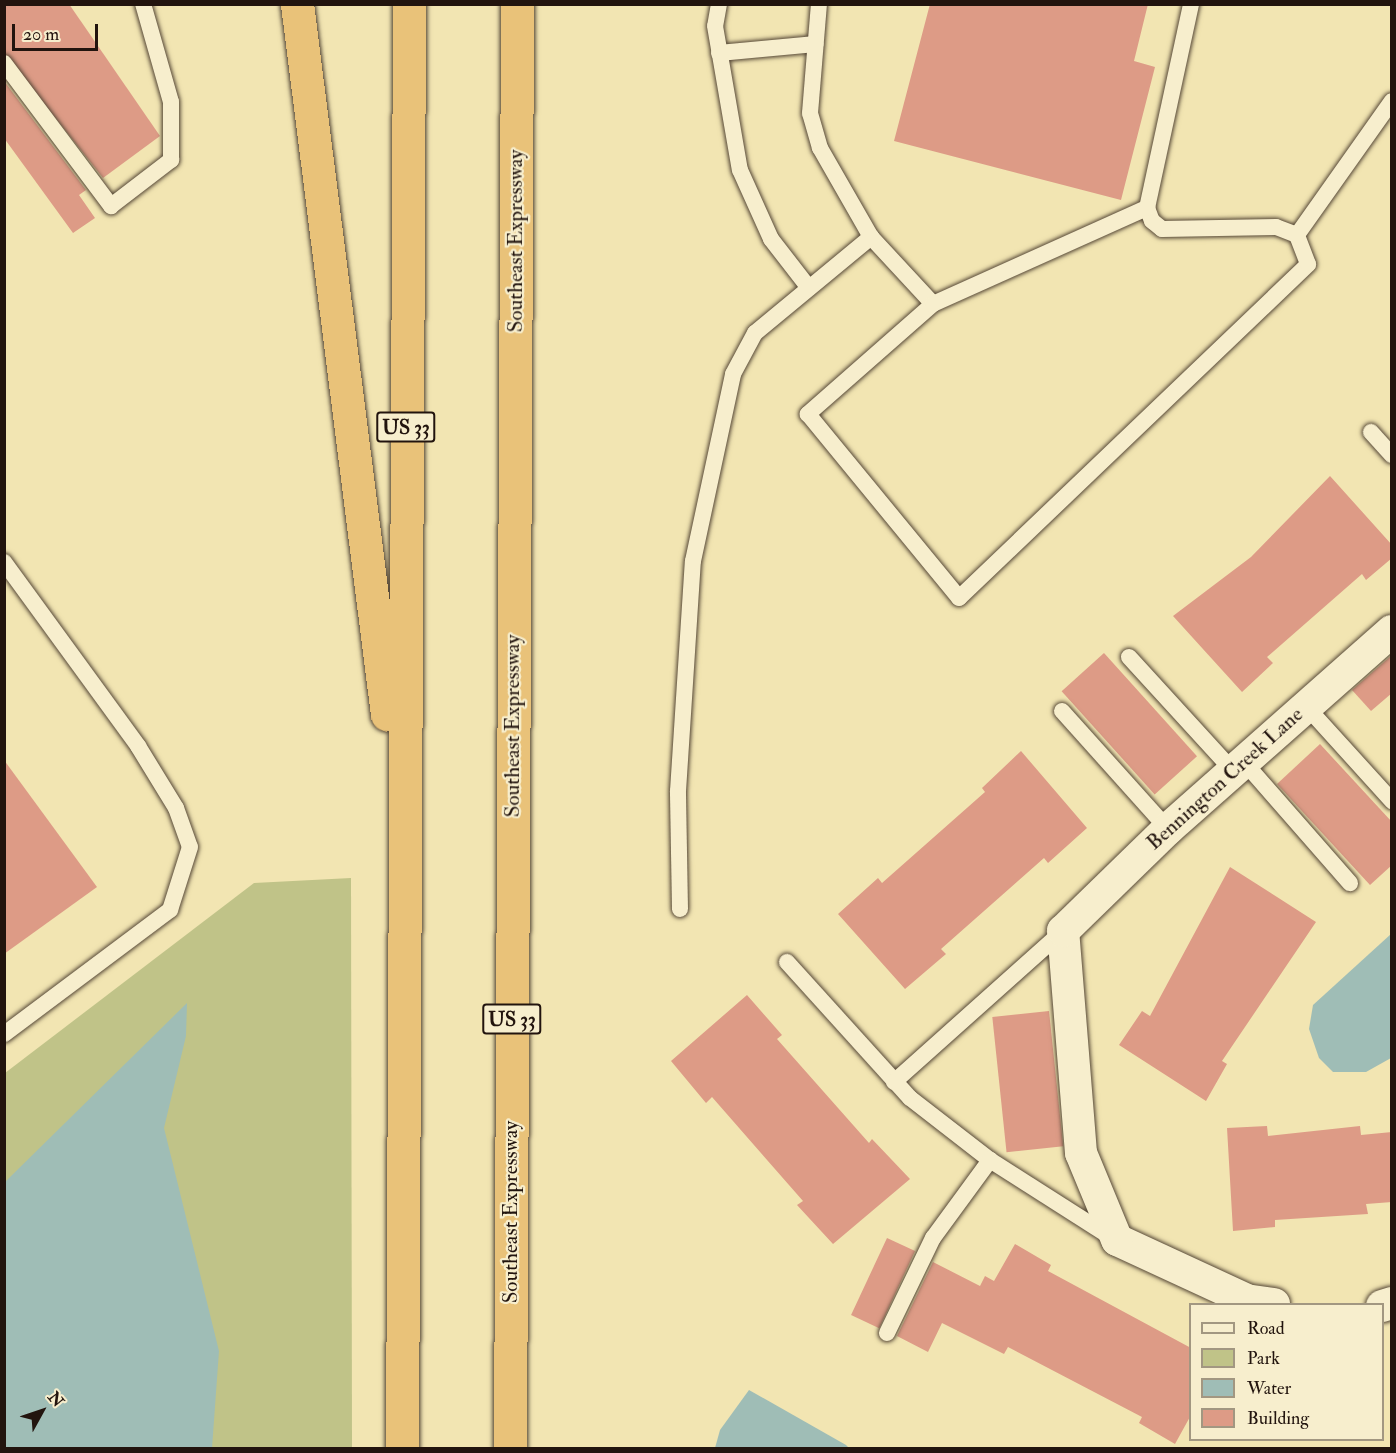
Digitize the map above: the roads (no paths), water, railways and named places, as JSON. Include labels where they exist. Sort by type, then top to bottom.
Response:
[{"type":"highway","points":[[297,4],[403,849]]},
{"type":"highway","name":"US 33","points":[[402,1449],[403,849],[409,4]]},
{"type":"highway","name":"Southeast Expressway","points":[[510,1449],[518,9]]},
{"type":"street","name":"Bennington Creek Lane","points":[[1063,932],[1168,829],[1305,705],[1392,631]]},
{"type":"street","points":[[1063,932],[1068,1038],[1086,1170],[1117,1240],[1247,1300],[1263,1303]]},
{"type":"lane","points":[[4,63],[111,206],[171,160],[171,102],[143,4]]},
{"type":"lane","points":[[719,4],[719,53],[740,170],[771,239],[809,288]]},
{"type":"lane","points":[[819,4],[810,113],[820,148],[871,237],[933,303]]},
{"type":"lane","points":[[1147,208],[933,303],[808,414],[959,598],[1308,264],[1297,235],[1276,227],[1162,229],[1147,208],[1191,4]]},
{"type":"lane","points":[[719,53],[816,44]]},
{"type":"lane","points":[[1297,235],[1392,102]]},
{"type":"lane","points":[[680,909],[678,791],[693,561],[718,434],[733,374],[755,333],[871,237]]},
{"type":"lane","points":[[1371,432],[1392,455]]},
{"type":"lane","points":[[4,562],[138,746],[176,808],[190,848],[170,910],[4,1034]]},
{"type":"lane","points":[[1129,657],[1238,766],[1350,884]]},
{"type":"lane","points":[[1305,705],[1392,801]]},
{"type":"lane","points":[[1062,711],[1168,829]]},
{"type":"lane","name":"Bennington Creek Lane","points":[[894,1082],[1063,932]]},
{"type":"lane","points":[[787,962],[894,1082],[990,1161],[1117,1240]]},
{"type":"lane","points":[[886,1333],[933,1238],[990,1161]]},
{"type":"water","points":[[1391,934],[1391,1058],[1366,1072],[1333,1072],[1319,1058],[1309,1029],[1313,1005]]},
{"type":"water","points":[[187,1003],[186,1036],[164,1128],[219,1351],[212,1448],[5,1448],[5,1182]]},
{"type":"water","points":[[749,1390],[849,1448],[715,1448],[720,1430]]}]
